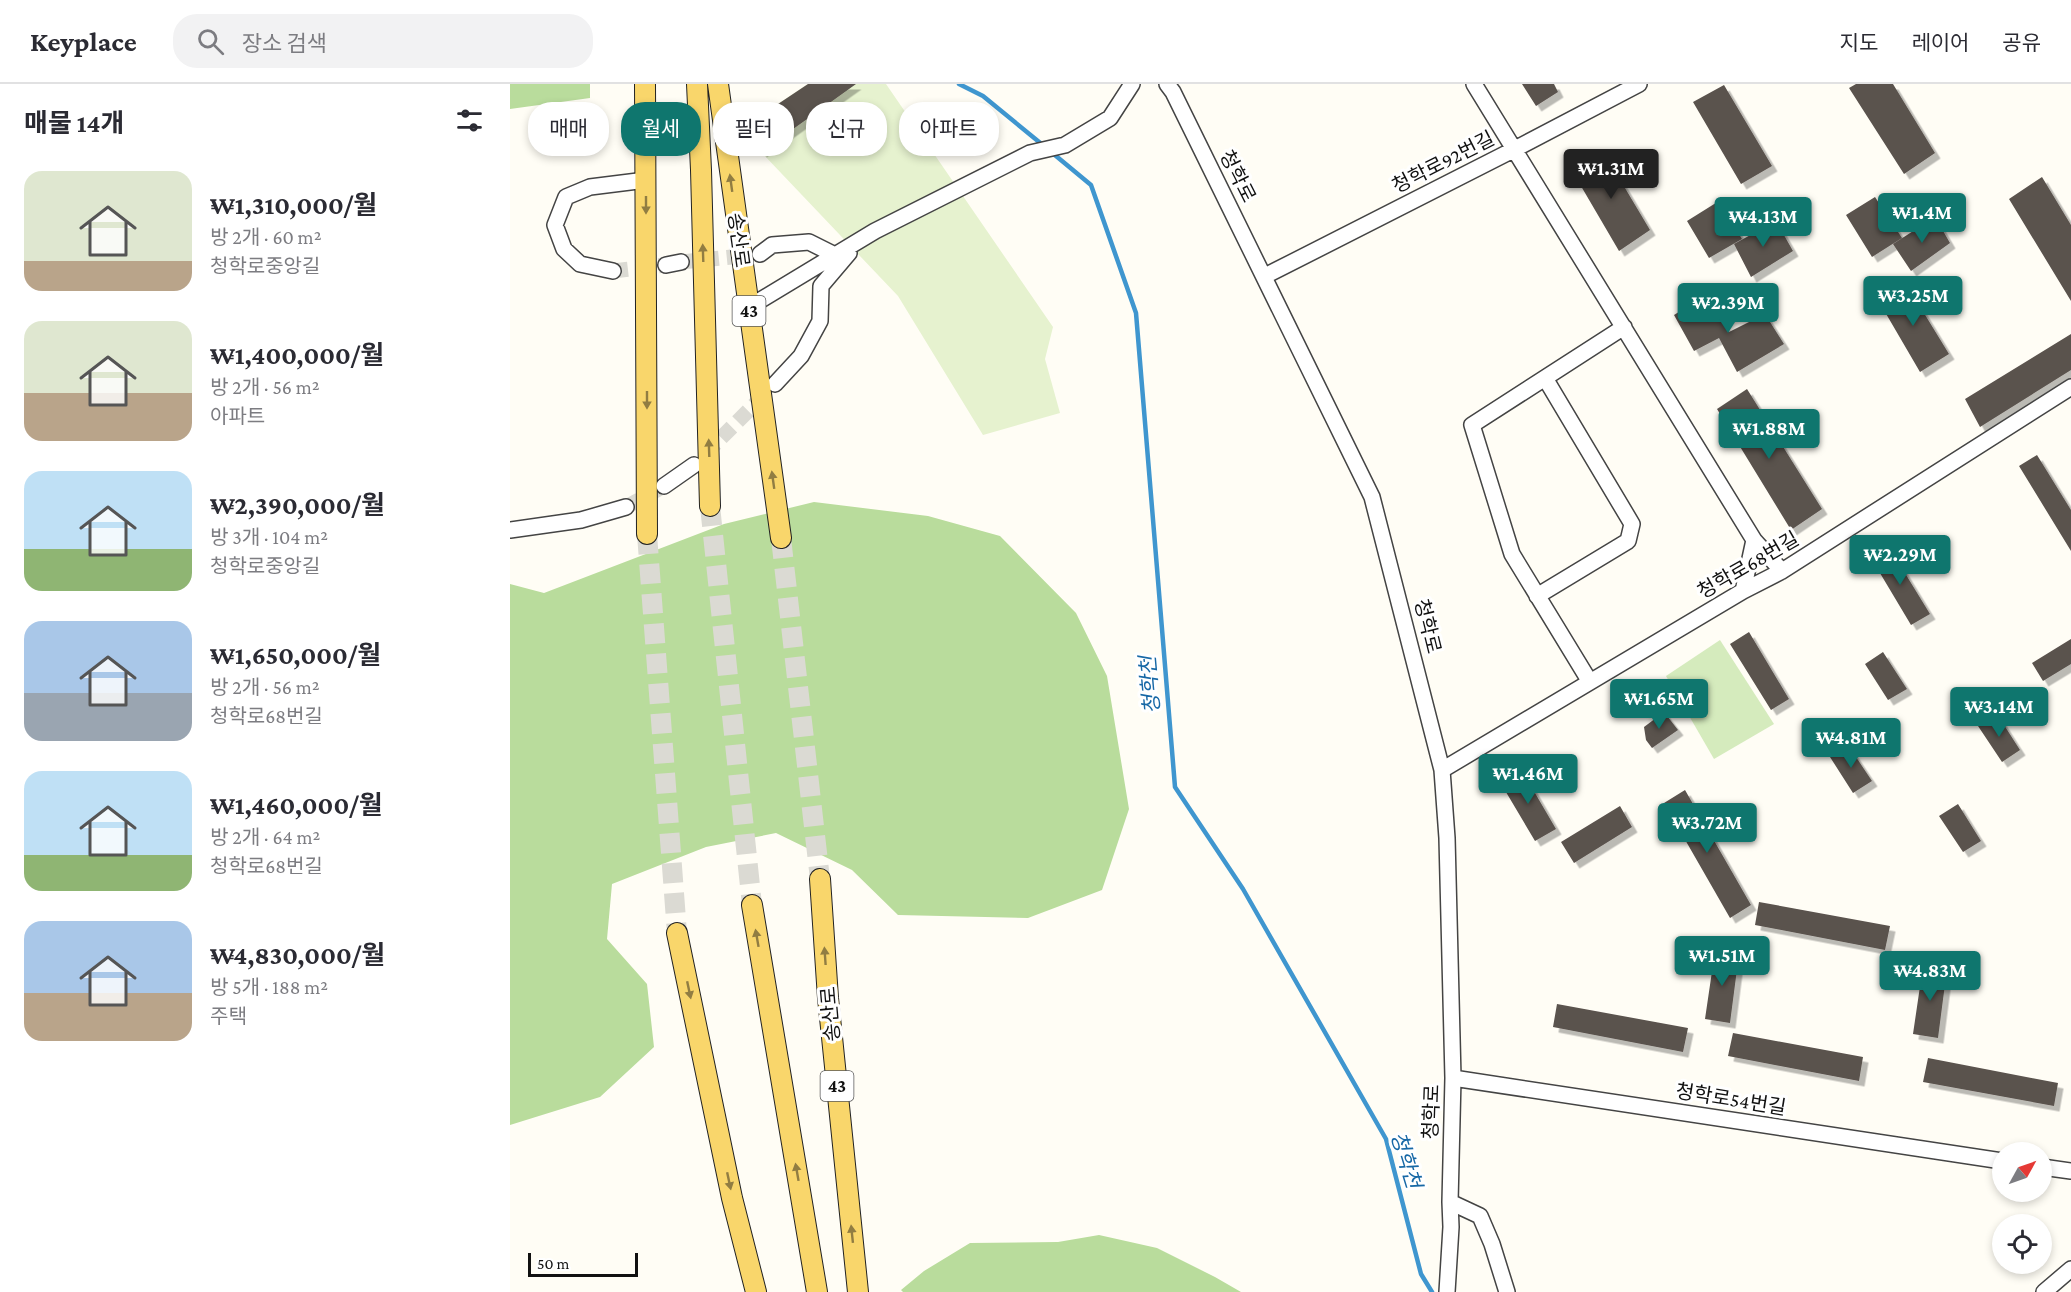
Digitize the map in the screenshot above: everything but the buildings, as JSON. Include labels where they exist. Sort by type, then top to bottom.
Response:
[{"type":"main road","points":[[645,84],[647,534]]},
{"type":"main road","name":"송산로","points":[[697,84],[710,506]]},
{"type":"main road","name":"송산로","points":[[718,84],[782,538]]},
{"type":"main road","name":"송산로","points":[[820,879],[828,998],[858,1292]]},
{"type":"main road","points":[[752,905],[817,1292]]},
{"type":"main road","points":[[677,933],[732,1198],[756,1292]]},
{"type":"street","points":[[749,307],[875,231],[1030,153],[1065,144],[1110,117],[1132,84]]},
{"type":"street","name":"청학로","points":[[1167,84],[1173,92],[1372,497],[1442,770],[1447,838],[1453,1078],[1451,1227],[1447,1292]]},
{"type":"street","points":[[1474,84],[1754,540],[1782,571]]},
{"type":"street","name":"청학로92번길","points":[[1264,276],[1639,84]]},
{"type":"street","points":[[614,271],[580,264],[564,249],[555,225],[566,197],[590,187],[646,180]]},
{"type":"street","points":[[775,384],[801,356],[820,321],[821,286],[859,241]]},
{"type":"street","points":[[760,254],[772,245],[809,242],[837,256]]},
{"type":"street","points":[[1590,682],[1512,554],[1472,425],[1624,327]]},
{"type":"street","points":[[1537,596],[1628,541],[1632,524],[1545,378]]},
{"type":"street","name":"청학로68번길","points":[[1442,770],[1743,591],[1782,571],[2071,387]]},
{"type":"street","points":[[664,486],[694,465]]},
{"type":"street","points":[[510,530],[581,520],[626,507]]},
{"type":"street","points":[[1743,591],[1754,540]]},
{"type":"street","name":"청학로54번길","points":[[1453,1078],[1992,1159]]},
{"type":"street","points":[[2052,1168],[2071,1171]]},
{"type":"street","points":[[1450,1202],[1480,1216],[1492,1244],[1507,1292]]},
{"type":"street","points":[[2044,1292],[2071,1269]]},
{"type":"green space","points":[[510,84],[590,84],[590,98],[561,102],[528,102],[528,107],[510,109]]},
{"type":"green space","points":[[808,84],[886,84],[899,103],[899,156],[935,156],[1053,327],[1045,359],[1060,413],[983,435],[898,296],[765,156],[794,156],[794,102],[781,102]]},
{"type":"green space","points":[[814,502],[928,516],[1000,536],[1076,613],[1107,676],[1129,809],[1102,890],[1028,918],[898,915],[852,870],[776,833],[706,847],[612,884],[607,939],[647,984],[654,1047],[600,1097],[510,1125],[510,584],[544,593],[724,524]]},
{"type":"green space","points":[[1720,640],[1774,724],[1714,759],[1666,676]]},
{"type":"green space","points":[[1099,1235],[1157,1248],[1241,1292],[903,1292],[901,1290],[924,1271],[970,1243],[1058,1242]]},
{"type":"waterway","name":"청학천","points":[[959,84],[983,96],[1044,146]]},
{"type":"waterway","name":"청학천","points":[[1050,151],[1091,185],[1136,313],[1175,787],[1243,889],[1386,1139],[1421,1274],[1432,1292]]},
{"type":"tunnel","points":[[681,262],[751,255]]},
{"type":"tunnel","points":[[613,271],[666,265]]},
{"type":"tunnel","points":[[705,454],[766,393]]},
{"type":"tunnel","points":[[626,507],[664,486]]},
{"type":"tunnel","points":[[710,506],[752,905]]},
{"type":"tunnel","points":[[647,534],[677,933]]},
{"type":"tunnel","points":[[781,538],[820,879]]}]
